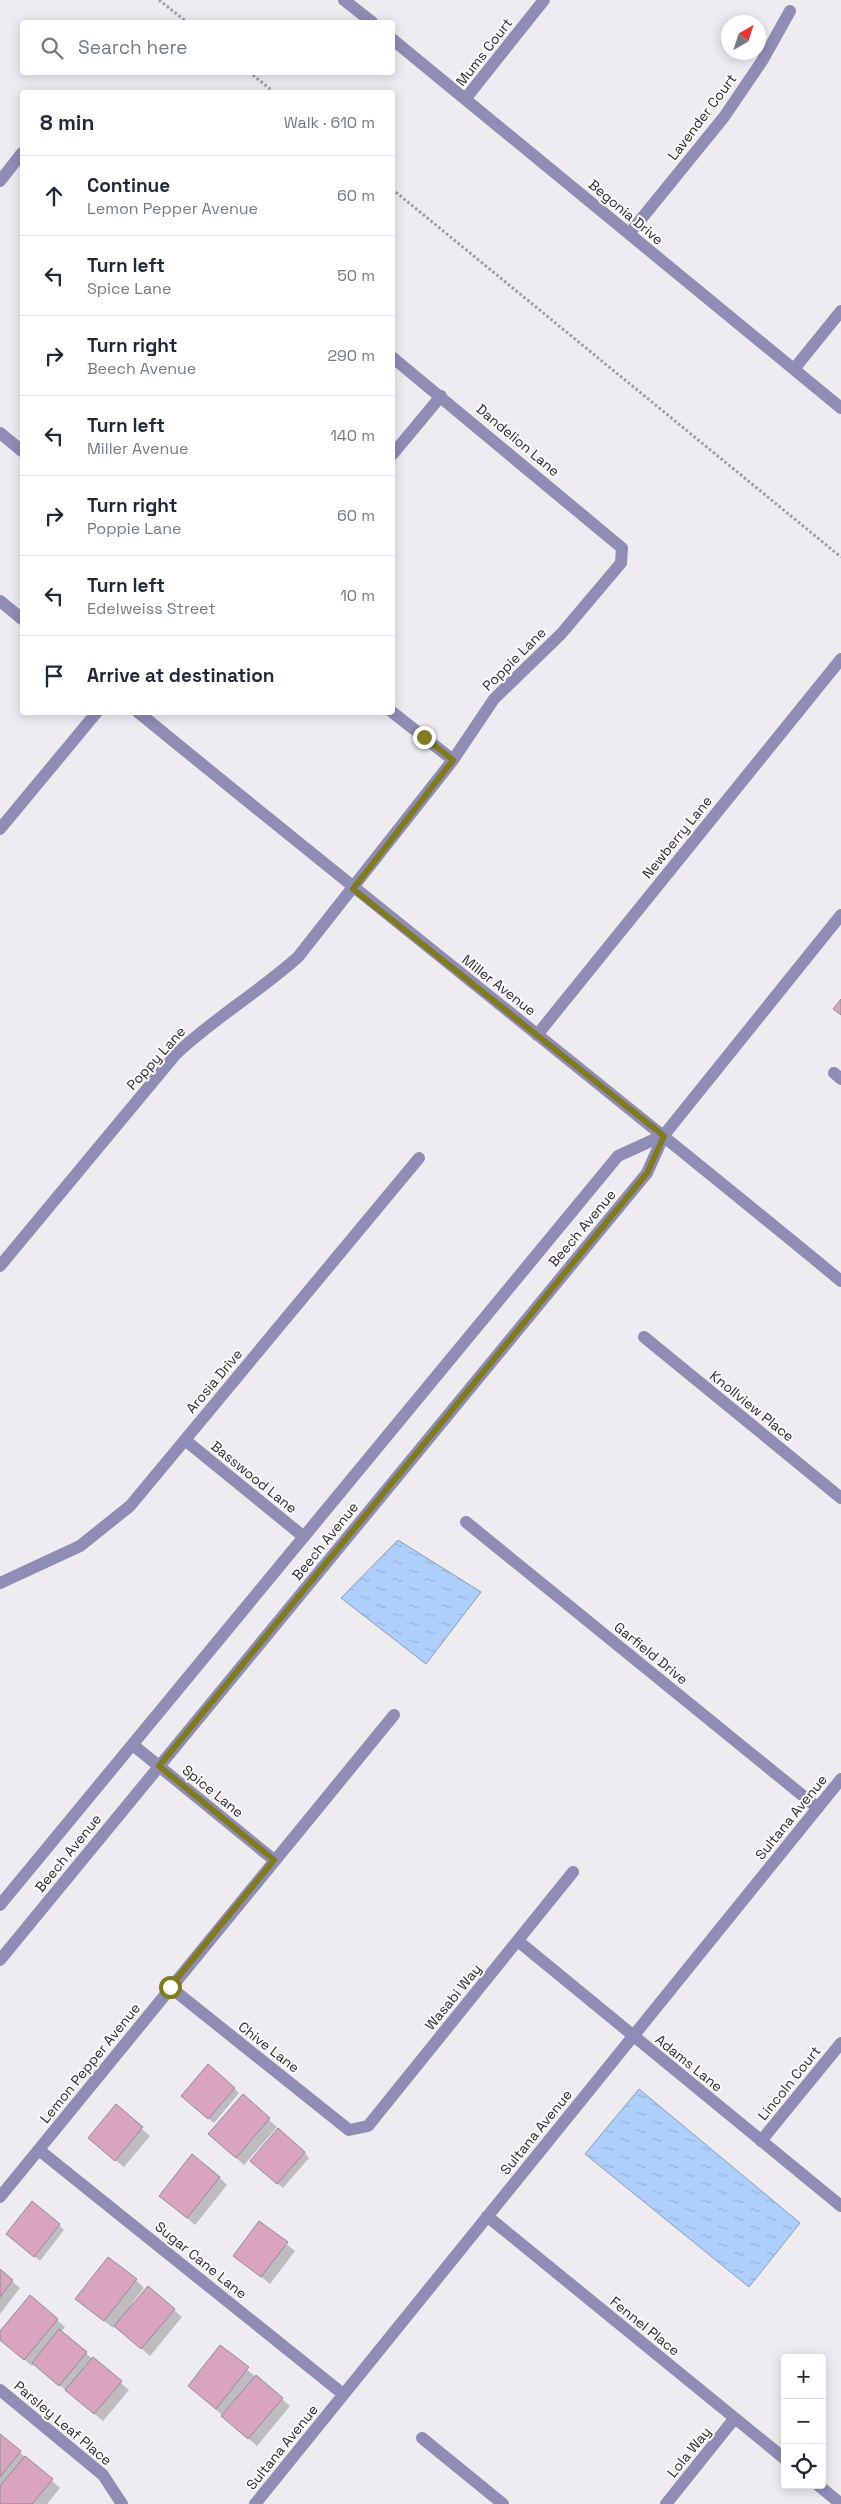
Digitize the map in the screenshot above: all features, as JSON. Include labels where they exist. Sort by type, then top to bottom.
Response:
[{"type":"street","points":[[344,0],[369,20]]},
{"type":"street","name":"Mums Court","points":[[466,98],[544,0]]},
{"type":"street","name":"Lavender Court","points":[[628,234],[724,116],[762,61],[790,11]]},
{"type":"street","name":"Begonia Drive","points":[[395,41],[841,408]]},
{"type":"street","points":[[0,181],[20,156]]},
{"type":"street","points":[[794,369],[841,311]]},
{"type":"street","name":"Dandelion Lane","points":[[395,358],[622,548]]},
{"type":"street","points":[[395,451],[441,396]]},
{"type":"street","points":[[0,433],[20,449]]},
{"type":"street","name":"Poppie Lane","points":[[353,889],[453,760],[494,699],[561,634],[621,563],[622,548]]},
{"type":"street","points":[[0,601],[20,618]]},
{"type":"street","name":"Newberry Lane","points":[[537,1035],[841,659]]},
{"type":"street","points":[[395,714],[453,760]]},
{"type":"street","points":[[0,829],[95,715]]},
{"type":"street","name":"Miller Avenue","points":[[142,715],[353,889],[664,1136],[841,1281]]},
{"type":"street","name":"Poppy Lane","points":[[0,1266],[176,1054],[196,1034],[274,979],[292,963],[353,889]]},
{"type":"street","name":"Beech Avenue","points":[[0,1960],[647,1173],[664,1136],[841,916]]},
{"type":"street","name":"Beech Avenue","points":[[0,1905],[618,1156],[664,1136]]},
{"type":"street","name":"Arosia Drive","points":[[0,1583],[80,1546],[106,1528],[130,1506],[419,1158]]},
{"type":"street","name":"Knollview Place","points":[[644,1337],[841,1498]]},
{"type":"street","name":"Basswood Lane","points":[[185,1440],[304,1537]]},
{"type":"street","name":"Garfield Drive","points":[[466,1522],[818,1808]]},
{"type":"street","name":"Lemon Pepper Avenue","points":[[0,2198],[170,1987],[394,1715]]},
{"type":"street","name":"Spice Lane","points":[[132,1745],[274,1860]]},
{"type":"street","name":"Sultana Avenue","points":[[255,2504],[841,1779]]},
{"type":"street","name":"Wasabi Way","points":[[349,2130],[368,2126],[573,1872]]},
{"type":"street","name":"Adams Lane","points":[[518,1941],[841,2206]]},
{"type":"street","name":"Chive Lane","points":[[170,1987],[349,2130]]},
{"type":"street","name":"Lincoln Court","points":[[761,2141],[841,2043]]},
{"type":"street","name":"Sugar Cane Lane","points":[[39,2150],[343,2394]]},
{"type":"street","name":"Fennel Place","points":[[487,2216],[781,2456]]},
{"type":"street","name":"Parsley Leaf Place","points":[[0,2390],[103,2475],[122,2504]]},
{"type":"street","name":"Lola Way","points":[[666,2504],[734,2419]]},
{"type":"street","points":[[422,2438],[503,2504]]},
{"type":"street","points":[[823,2489],[841,2504]]},
{"type":"path","points":[[159,0],[184,20]]},
{"type":"path","points":[[253,75],[272,90]]},
{"type":"path","points":[[395,191],[841,558]]},
{"type":"water","points":[[398,1540],[481,1592],[426,1664],[341,1598]]},
{"type":"water","points":[[639,2089],[800,2223],[749,2287],[585,2154]]},
{"type":"building","points":[[841,999],[841,1015],[833,1009]]},
{"type":"building","points":[[208,2064],[235,2088],[208,2119],[181,2096]]},
{"type":"building","points":[[243,2094],[270,2118],[236,2158],[208,2134]]},
{"type":"building","points":[[116,2104],[143,2127],[115,2161],[88,2138]]},
{"type":"building","points":[[278,2128],[305,2152],[277,2184],[250,2161]]},
{"type":"building","points":[[192,2154],[220,2177],[187,2218],[159,2196]]},
{"type":"building","points":[[32,2201],[60,2224],[34,2257],[6,2234]]},
{"type":"building","points":[[259,2221],[288,2242],[261,2277],[233,2256]]},
{"type":"building","points":[[108,2257],[137,2279],[104,2321],[75,2299]]},
{"type":"building","points":[[0,2269],[13,2280],[0,2297]]},
{"type":"building","points":[[148,2286],[175,2309],[141,2349],[114,2326]]},
{"type":"building","points":[[30,2295],[58,2319],[24,2360],[0,2340],[0,2331]]},
{"type":"building","points":[[59,2329],[87,2352],[59,2386],[32,2363]]},
{"type":"building","points":[[220,2345],[249,2367],[216,2409],[188,2386]]},
{"type":"building","points":[[93,2357],[122,2381],[94,2414],[65,2390]]},
{"type":"building","points":[[256,2375],[283,2398],[248,2439],[221,2416]]},
{"type":"building","points":[[0,2434],[21,2451],[0,2477]]},
{"type":"building","points":[[25,2456],[53,2479],[32,2504],[0,2504],[0,2486]]},
{"type":"route","points":[[170,1987],[274,1860],[159,1766],[647,1173],[664,1136],[353,889],[453,760],[424,737]]}]
